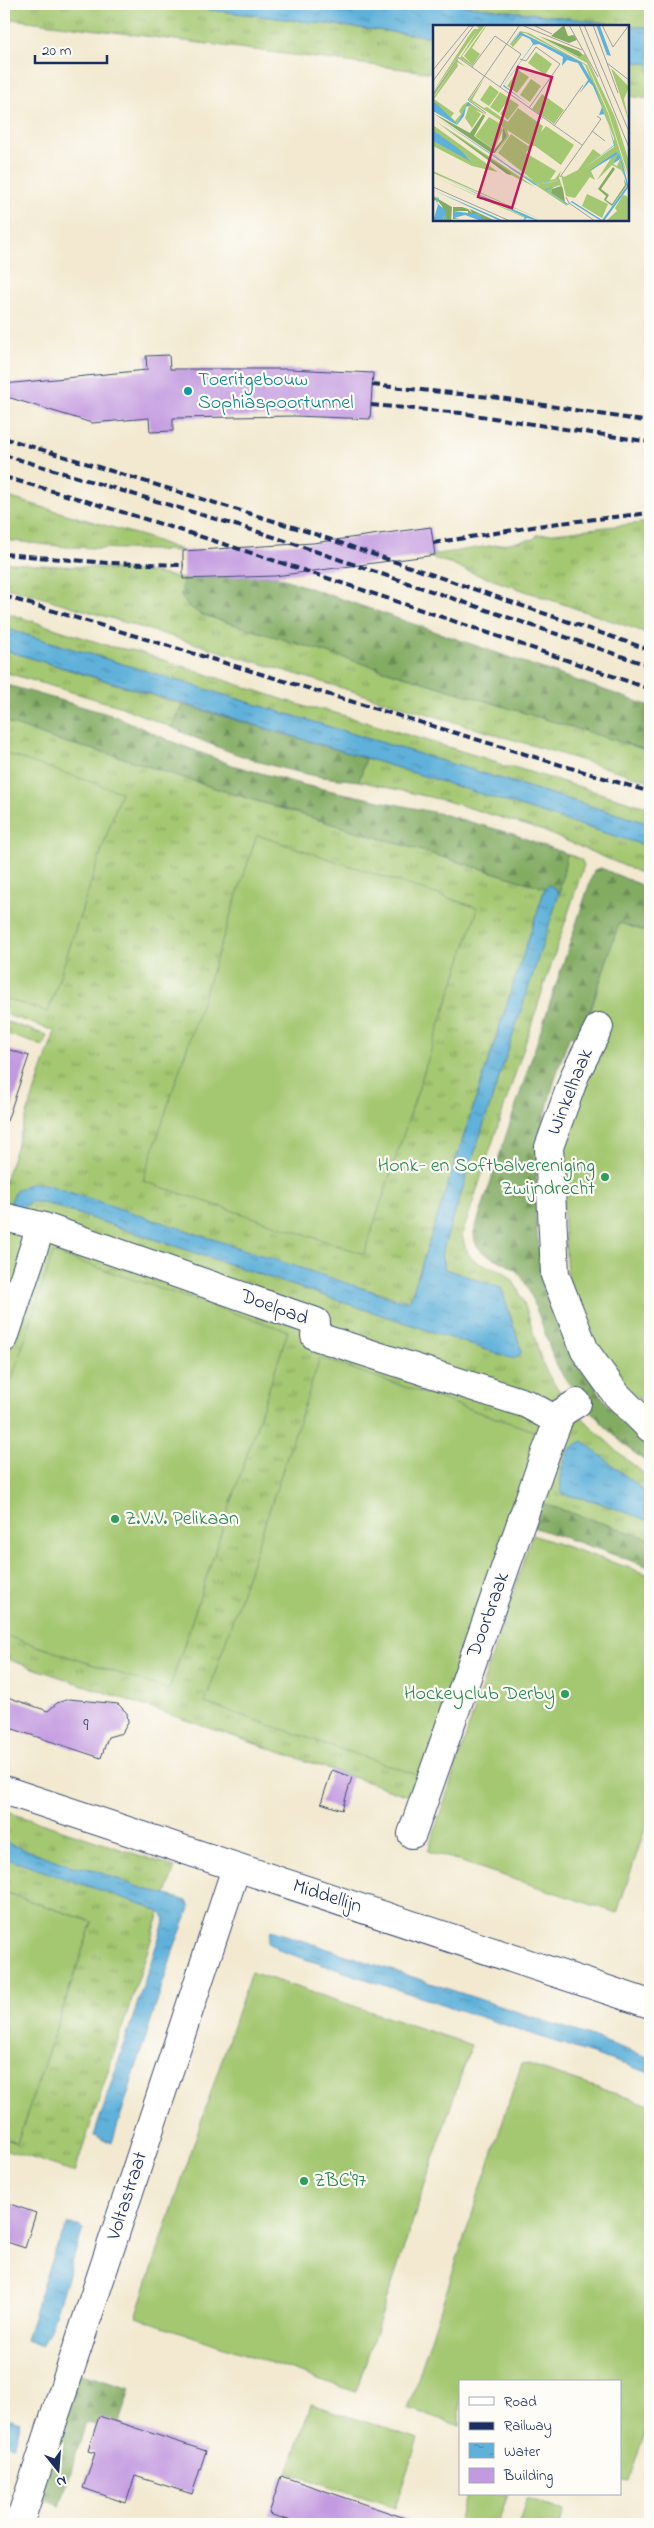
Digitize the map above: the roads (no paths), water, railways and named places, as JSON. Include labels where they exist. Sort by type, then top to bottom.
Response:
[{"type":"street","name":"Winkelhaak","points":[[599,1027],[575,1074],[549,1148],[556,1274],[586,1351],[616,1394],[650,1428]]},
{"type":"street","name":"Doelpad","points":[[4,1217],[41,1226],[316,1322],[315,1336],[527,1404],[568,1412]]},
{"type":"street","points":[[4,1338],[41,1226]]},
{"type":"street","name":"Doorbraak","points":[[412,1834],[568,1412]]},
{"type":"street","name":"Middellijn","points":[[4,1790],[650,2004]]},
{"type":"street","name":"Voltastraat","points":[[19,2524],[236,1868]]},
{"type":"water","points":[[161,4],[452,4],[625,25],[433,25],[433,37]]},
{"type":"water","points":[[629,25],[650,28],[650,64],[629,61]]},
{"type":"water","points":[[4,628],[650,824],[650,847],[366,758],[4,650]]},
{"type":"water","points":[[549,885],[556,889],[559,894],[441,1255],[445,1269],[501,1288],[522,1352],[514,1359],[42,1202],[30,1202],[21,1209],[5,1215],[16,1190],[31,1183],[45,1184],[401,1301],[408,1301],[411,1297],[545,888]]},
{"type":"water","points":[[583,1441],[650,1496],[650,1521],[594,1501],[562,1494],[561,1477],[566,1456],[572,1447]]},
{"type":"water","points":[[4,1842],[72,1866],[92,1869],[135,1886],[187,1901],[190,1908],[175,1945],[112,2143],[94,2136],[165,1919],[160,1912],[147,1906],[4,1858]]},
{"type":"water","points":[[271,1930],[584,2034],[650,2058],[650,2073],[281,1951],[268,1942]]},
{"type":"water","points":[[68,2224],[79,2225],[83,2229],[51,2327],[42,2346],[26,2340],[49,2266]]},
{"type":"water","points":[[4,2417],[21,2422],[14,2446],[4,2443]]},
{"type":"railway","points":[[372,385],[500,398],[650,422]]},
{"type":"railway","points":[[371,405],[461,413],[650,442]]},
{"type":"railway","points":[[4,438],[303,530],[650,650]]},
{"type":"railway","points":[[4,455],[265,534],[650,666]]},
{"type":"railway","points":[[4,477],[248,552],[650,689]]},
{"type":"railway","points":[[433,543],[551,524],[650,513]]},
{"type":"railway","points":[[4,554],[107,563],[184,565]]},
{"type":"railway","points":[[4,596],[650,792]]},
{"type":"place","name":"Toeritgebouw Sophiaspoortunnel","points":[[188,391]]},
{"type":"place","name":"Honk- en Softbalvereniging Zwijndrecht","points":[[605,1177]]},
{"type":"place","name":"Z.V.V. Pelikaan","points":[[115,1519]]},
{"type":"place","name":"Hockeyclub Derby","points":[[565,1694]]},
{"type":"place","name":"ZBC'97","points":[[304,2181]]}]
